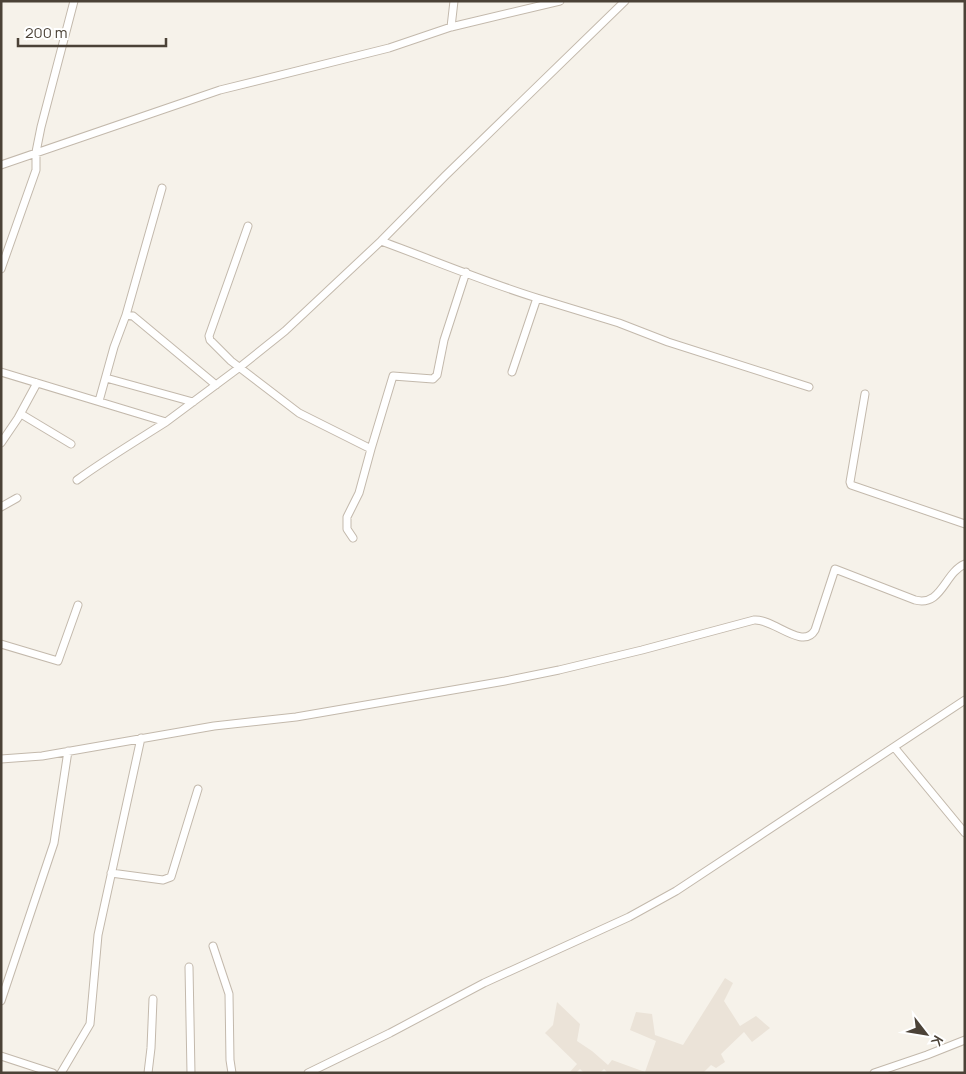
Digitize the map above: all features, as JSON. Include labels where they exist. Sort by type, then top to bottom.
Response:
[{"type":"street","points":[[1,269],[36,170],[36,152],[41,127],[74,1]]},
{"type":"street","points":[[451,27],[454,1]]},
{"type":"street","points":[[1,165],[220,90],[389,48],[451,27],[560,1]]},
{"type":"street","points":[[77,480],[107,458],[166,422],[194,402],[285,331],[381,241],[625,1]]},
{"type":"street","points":[[99,401],[162,188]]},
{"type":"street","points":[[248,226],[209,337],[211,342],[240,368],[299,413],[371,449]]},
{"type":"street","points":[[381,241],[507,289],[619,323],[668,342],[809,387]]},
{"type":"street","points":[[353,538],[347,529],[347,516],[359,492],[393,376],[433,379],[437,375],[444,340],[466,272]]},
{"type":"street","points":[[512,372],[538,298]]},
{"type":"street","points":[[126,315],[133,316],[216,384]]},
{"type":"street","points":[[1,372],[166,422]]},
{"type":"street","points":[[106,378],[194,402]]},
{"type":"street","points":[[1,443],[37,383]]},
{"type":"street","points":[[865,394],[850,485],[965,524]]},
{"type":"street","points":[[20,414],[70,444]]},
{"type":"street","points":[[1,506],[17,498]]},
{"type":"street","points":[[1,759],[23,759],[214,726],[296,717],[505,681],[605,659],[754,620],[768,622],[786,632],[806,638],[811,636],[815,630],[835,569],[922,601],[929,600],[935,596],[955,570],[965,564]]},
{"type":"street","points":[[1,644],[58,661],[78,605]]},
{"type":"street","points":[[308,1073],[390,1033],[484,983],[629,917],[676,891],[965,700]]},
{"type":"street","points":[[61,1073],[90,1024],[98,935],[141,738]]},
{"type":"street","points":[[894,747],[965,833]]},
{"type":"street","points":[[1,1001],[54,844],[68,752]]},
{"type":"street","points":[[111,873],[163,880],[171,877],[198,789]]},
{"type":"street","points":[[214,946],[229,994],[230,1060],[232,1073]]},
{"type":"street","points":[[189,966],[190,1073]]},
{"type":"street","points":[[148,1073],[151,1048],[152,999]]},
{"type":"street","points":[[874,1073],[965,1040]]},
{"type":"street","points":[[1,1056],[53,1073]]},
{"type":"shaded area","points":[[725,978],[733,983],[724,1001],[740,1026],[756,1016],[770,1028],[752,1042],[744,1032],[721,1054],[725,1062],[716,1068],[711,1065],[703,1073],[608,1073],[604,1069],[600,1073],[584,1073],[580,1069],[576,1073],[569,1073],[577,1064],[545,1033],[553,1025],[557,1002],[580,1024],[577,1041],[608,1065],[612,1060],[645,1072],[656,1041],[630,1030],[636,1012],[652,1014],[655,1035],[683,1045]]}]
